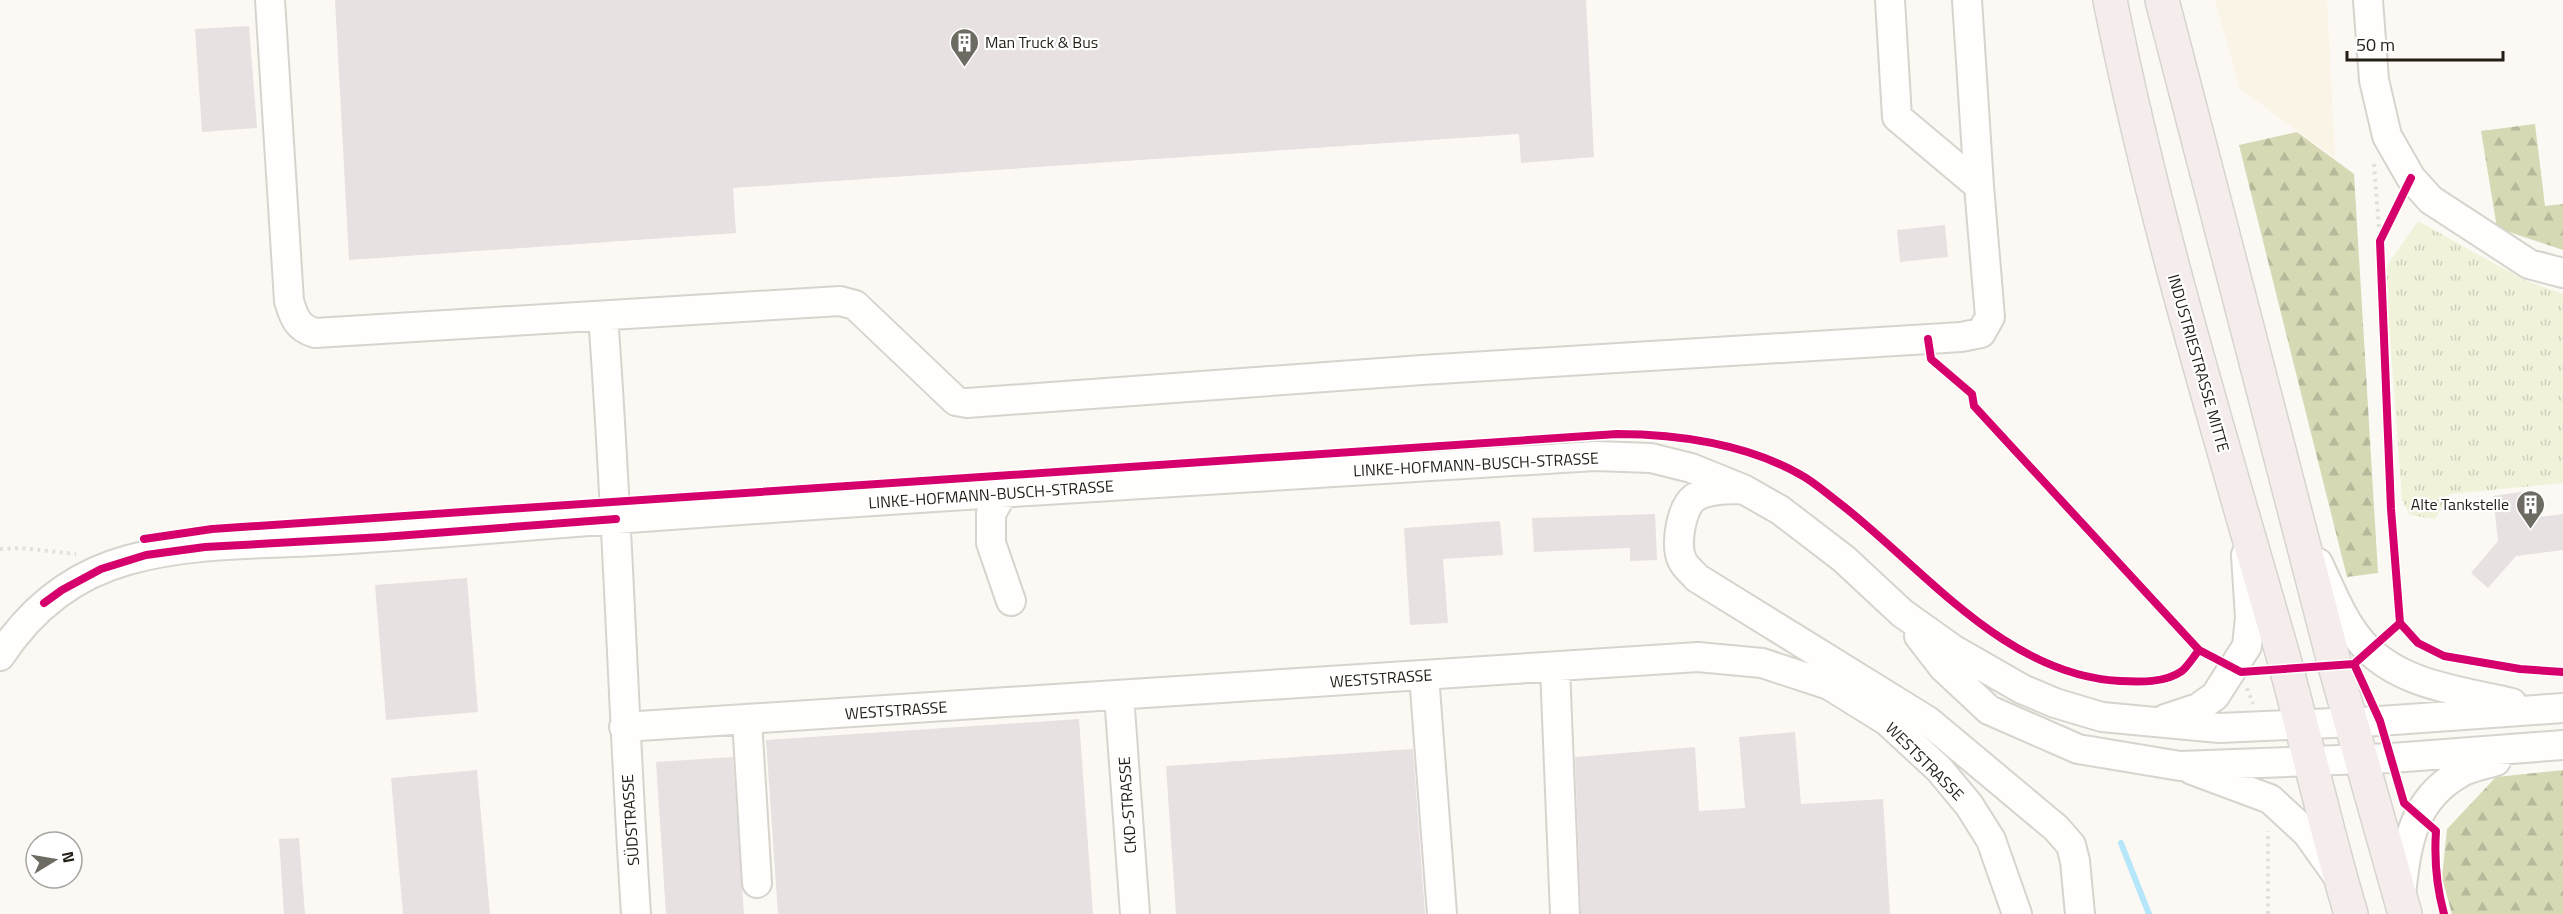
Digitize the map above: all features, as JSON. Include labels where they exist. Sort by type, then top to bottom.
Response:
[{"type":"main road","name":"INDUSTRIESTRASSE MITTE","points":[[2110,0],[2129,97],[2173,272],[2312,761],[2350,914]]},
{"type":"main road","points":[[2162,0],[2351,722],[2403,906]]},
{"type":"street","points":[[270,0],[289,302],[294,318],[303,330],[315,333],[840,301],[855,305],[956,401],[967,403],[1422,370],[1961,337],[1981,333],[1990,317],[1967,0]]},
{"type":"street","points":[[1890,0],[1897,117],[1979,186]]},
{"type":"street","points":[[2368,0],[2374,80],[2387,136],[2411,178],[2431,200],[2529,264],[2563,273]]},
{"type":"street","name":"SÜDSTRASSE","points":[[603,316],[636,914]]},
{"type":"street","name":"LINKE-HOFMANN-BUSCH-STRASSE","points":[[0,656],[26,621],[79,566],[205,547],[1595,456],[1651,458],[1691,468],[1743,489],[1780,510],[1844,559],[1902,613],[1954,650],[2022,689],[2055,703],[2102,717],[2219,728],[2550,709]]},
{"type":"street","points":[[1743,489],[1717,490],[1695,497],[1685,510],[1677,547],[1683,563],[1697,578],[1928,721],[2056,828],[2071,845],[2080,914]]},
{"type":"street","points":[[1002,494],[991,514],[991,543],[1011,601]]},
{"type":"street","points":[[2151,723],[2198,708],[2215,696],[2247,646],[2250,618],[2244,520]]},
{"type":"street","points":[[2299,522],[2341,612],[2360,641],[2377,657],[2393,668],[2434,685],[2550,709]]},
{"type":"street","name":"LINKE-HOFMANN-BUSCH-STRASSE","points":[[1902,613],[1943,666],[1989,710],[2078,750],[2180,766],[2361,759],[2550,746]]},
{"type":"street","name":"WESTSTRASSE","points":[[624,727],[1698,657],[1762,663],[1829,685],[1887,721],[1939,769],[1969,805],[1991,840],[2017,914]]},
{"type":"street","points":[[1555,668],[1564,914]]},
{"type":"street","points":[[1424,675],[1442,914]]},
{"type":"street","name":"CKD-STRASSE","points":[[1119,695],[1135,914]]},
{"type":"street","points":[[747,720],[757,883]]},
{"type":"street","points":[[2403,906],[2406,854],[2418,814],[2433,792],[2461,772],[2550,746]]},
{"type":"street","points":[[2180,766],[2270,799],[2307,833],[2340,879]]},
{"type":"path","points":[[0,549],[21,548],[79,566]]},
{"type":"path","points":[[2268,914],[2270,799]]},
{"type":"shaded area","points":[[2215,0],[2327,0],[2335,158],[2240,89]]},
{"type":"green space","points":[[2535,124],[2545,206],[2563,204],[2563,250],[2497,228],[2481,131]]},
{"type":"green space","points":[[2297,132],[2354,174],[2378,573],[2347,577],[2239,145]]},
{"type":"green space","points":[[2418,221],[2524,280],[2563,294],[2563,483],[2450,494],[2435,519],[2410,515],[2402,500],[2385,269]]},
{"type":"green space","points":[[2563,770],[2563,914],[2452,914],[2442,878],[2447,829],[2496,777]]},
{"type":"building","name":"Man Truck & Bus","points":[[335,0],[1586,0],[1594,157],[1521,163],[1519,134],[733,188],[736,233],[349,260]]},
{"type":"building","points":[[249,26],[257,128],[202,132],[195,29]]},
{"type":"building","points":[[1945,225],[1948,257],[1900,262],[1897,230]]},
{"type":"building","name":"Alte Tankstelle","points":[[2527,491],[2530,518],[2563,514],[2563,550],[2516,556],[2488,588],[2471,573],[2498,541],[2493,496]]},
{"type":"building","points":[[1655,514],[1657,560],[1630,561],[1630,548],[1534,552],[1532,518]]},
{"type":"building","points":[[1500,521],[1503,555],[1443,559],[1448,623],[1410,625],[1404,528]]},
{"type":"building","points":[[467,578],[478,712],[386,720],[375,585]]},
{"type":"building","points":[[1079,719],[1093,914],[778,914],[766,740]]},
{"type":"building","points":[[1795,732],[1801,804],[1883,799],[1890,914],[1581,914],[1575,757],[1695,747],[1699,811],[1745,808],[1739,737]]},
{"type":"building","points":[[1413,749],[1425,914],[1176,914],[1166,766]]},
{"type":"building","points":[[733,757],[744,914],[666,914],[656,762]]},
{"type":"building","points":[[477,770],[490,914],[403,914],[391,778]]},
{"type":"building","points":[[299,838],[305,914],[284,914],[279,839]]},
{"type":"waterway","points":[[2121,843],[2149,914]]},
{"type":"cycle path","points":[[2411,178],[2380,241],[2391,509],[2400,623],[2418,643],[2444,656],[2520,669],[2563,672]]},
{"type":"cycle path","points":[[1928,339],[1931,359],[1972,394],[1974,406],[2199,650]]},
{"type":"cycle path","points":[[144,539],[212,529],[1640,434],[1688,439],[1735,448],[1780,464],[1801,475],[1870,528],[1967,614],[2002,639],[2039,660],[2078,674],[2120,681],[2160,680],[2182,671],[2199,650],[2241,672],[2354,664]]},
{"type":"cycle path","points":[[44,603],[62,590],[101,569],[146,555],[205,547],[383,537],[616,519]]},
{"type":"cycle path","points":[[2400,623],[2354,664],[2380,721],[2404,803],[2436,831],[2436,873],[2444,914]]},
{"type":"place","name":"Man Truck & Bus","points":[[964,68]]},
{"type":"place","name":"Alte Tankstelle","points":[[2530,530]]}]
